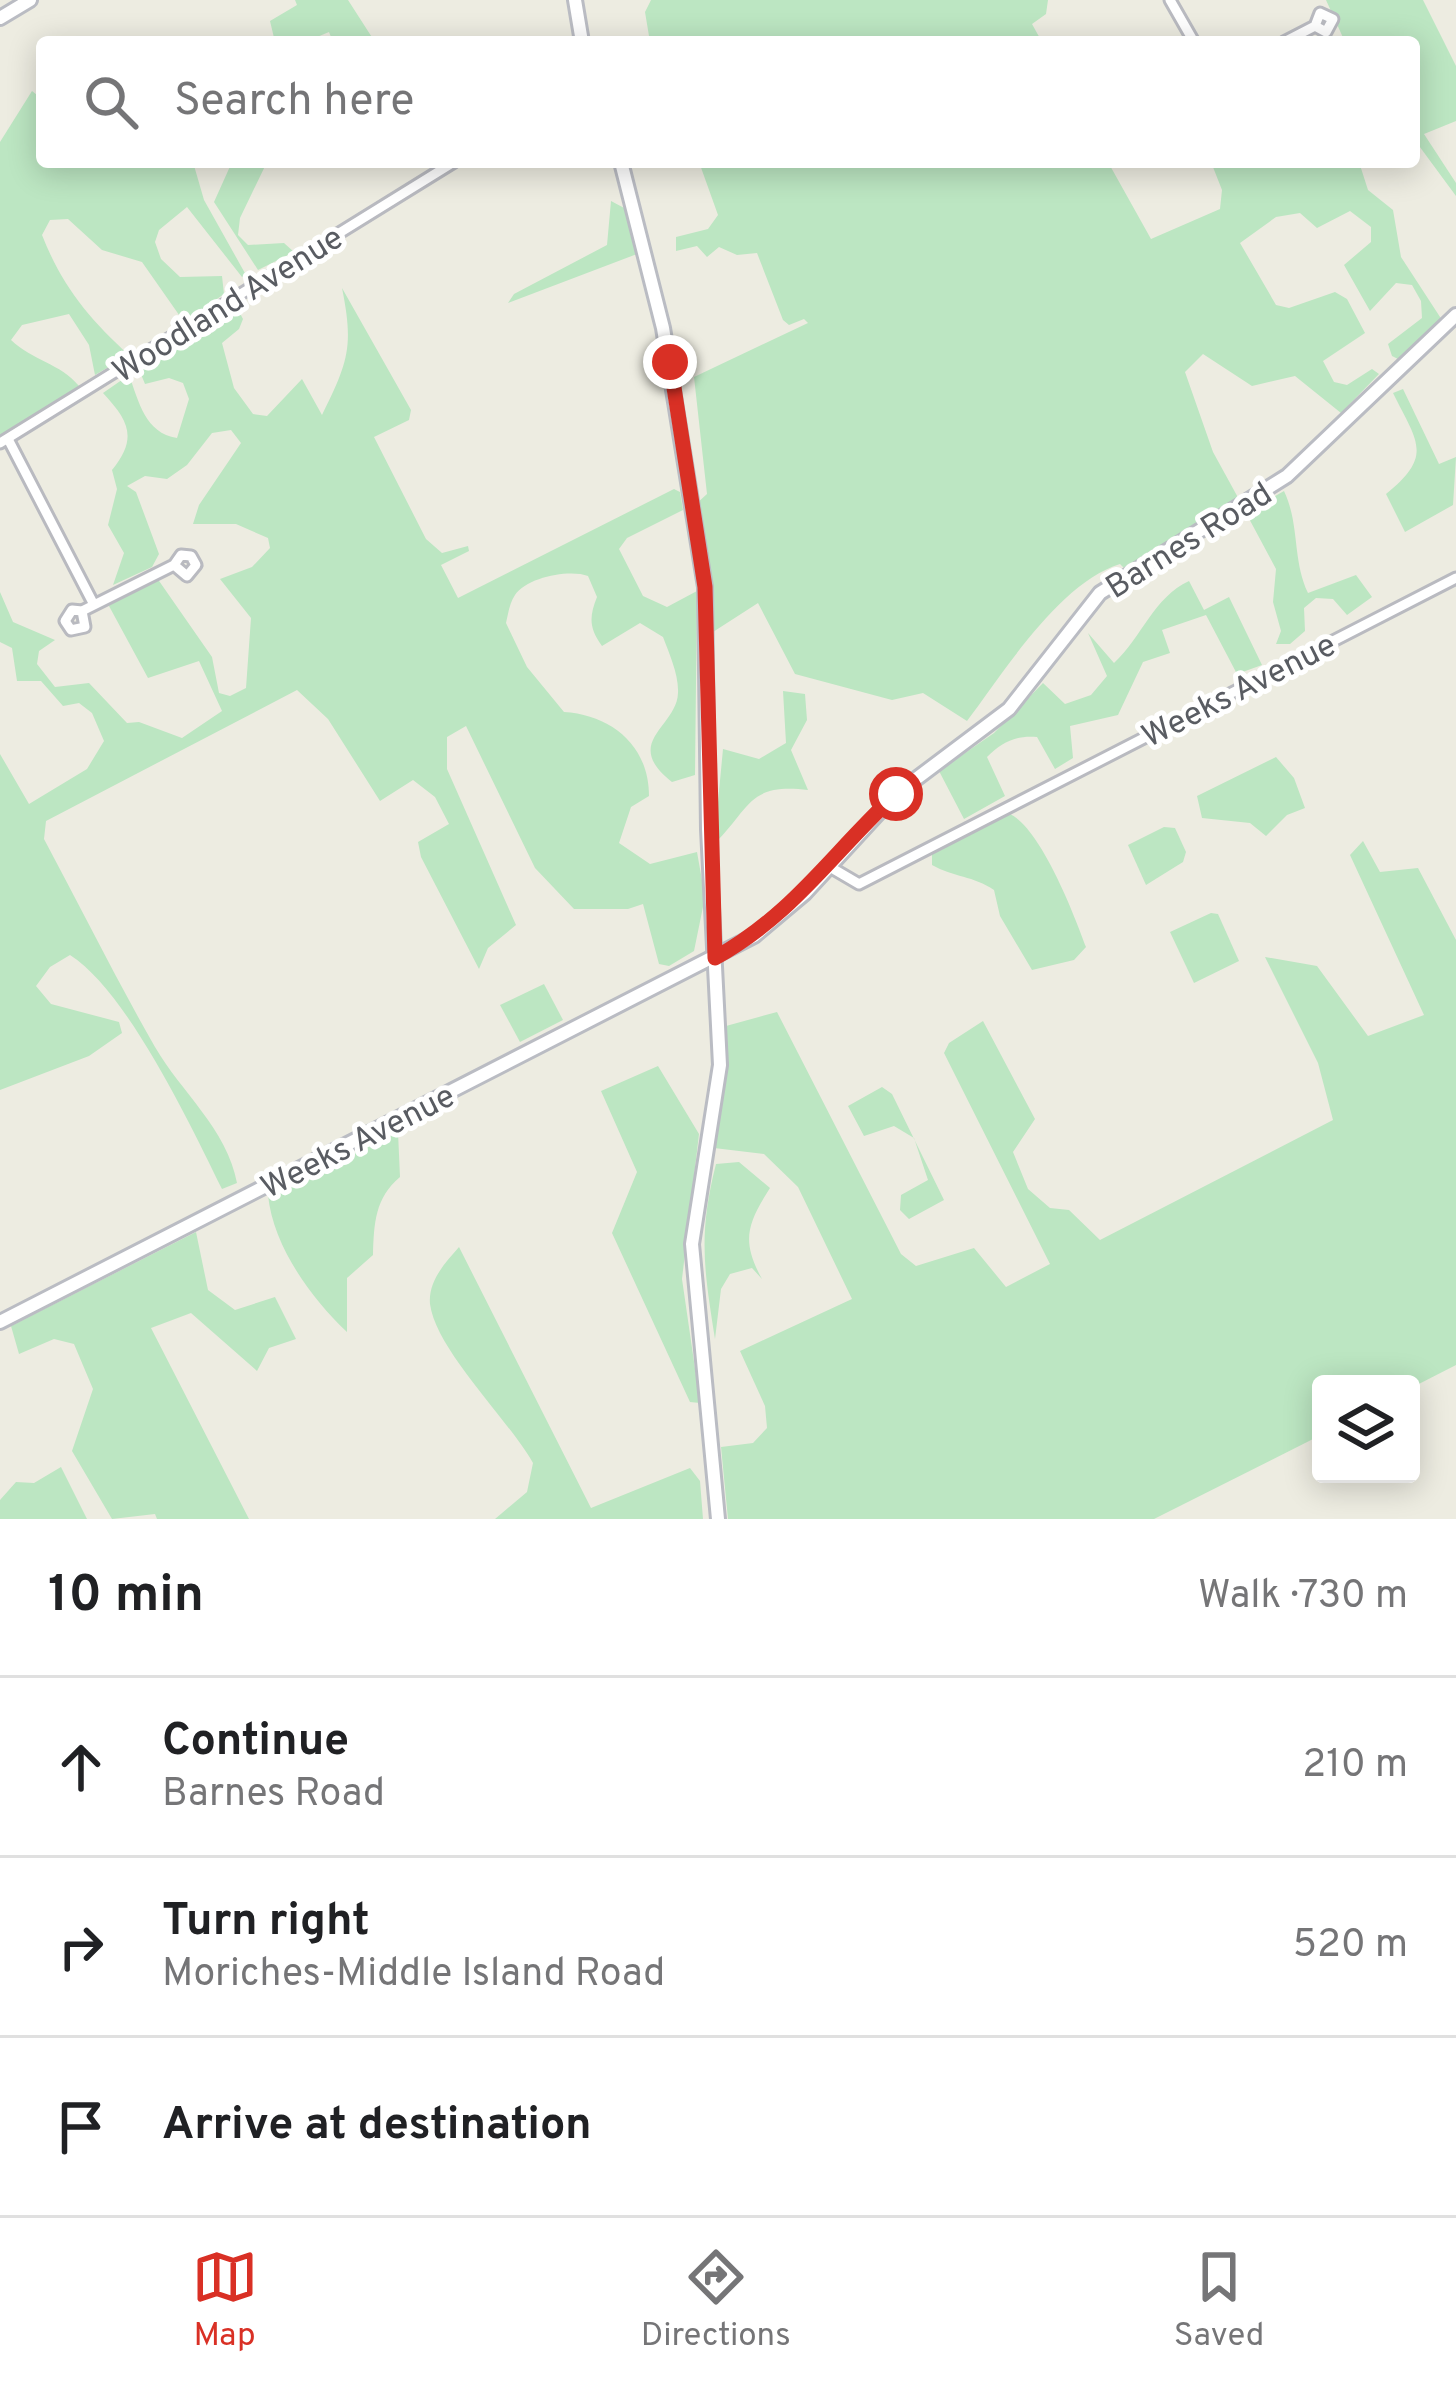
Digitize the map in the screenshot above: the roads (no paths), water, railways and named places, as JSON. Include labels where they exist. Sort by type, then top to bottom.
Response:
[{"type":"street","points":[[0,18],[30,0]]},
{"type":"street","points":[[575,0],[581,36]]},
{"type":"street","points":[[1170,0],[1191,36]]},
{"type":"street","points":[[1296,36],[1315,26]]},
{"type":"street","name":"Woodland Avenue","points":[[4,441],[444,168]]},
{"type":"street","points":[[623,168],[656,290],[704,570],[720,1065],[692,1244],[718,1519]]},
{"type":"street","name":"Barnes Road","points":[[715,958],[771,924],[896,794],[1009,710],[1100,593],[1287,476],[1456,315]]},
{"type":"street","points":[[4,441],[92,601]]},
{"type":"street","points":[[82,610],[92,601],[174,566]]},
{"type":"street","name":"Weeks Avenue","points":[[830,867],[859,884],[1456,578]]},
{"type":"street","name":"Weeks Avenue","points":[[0,1322],[715,958]]}]
